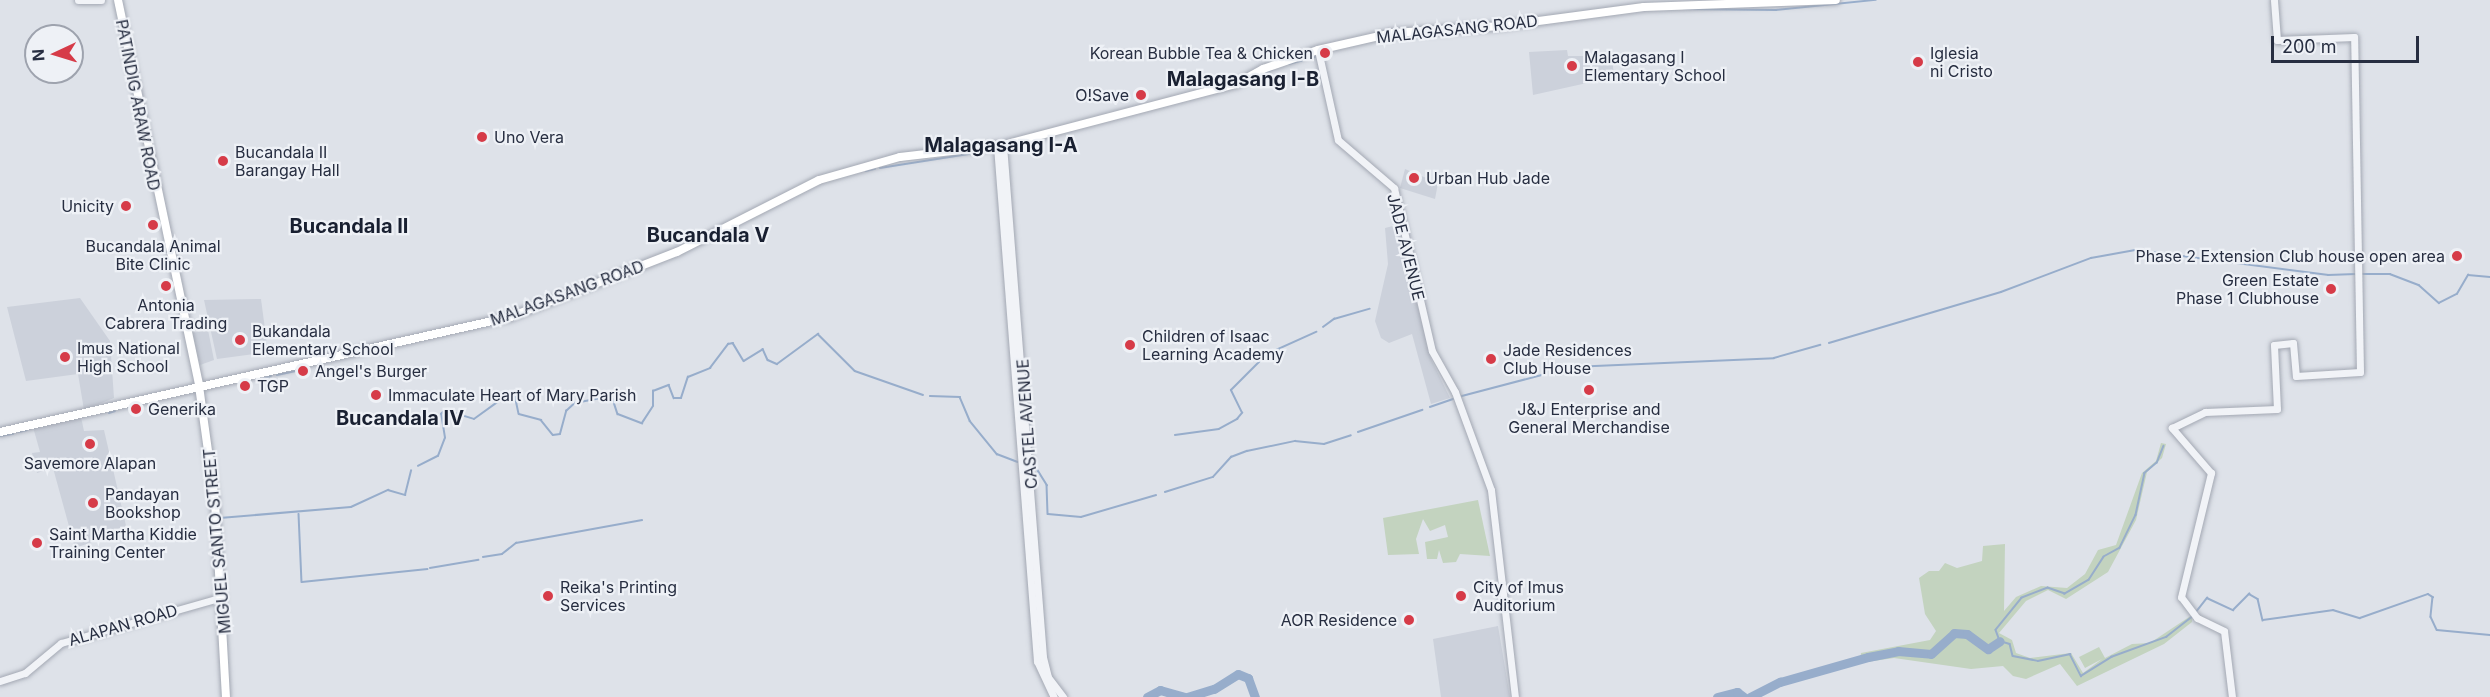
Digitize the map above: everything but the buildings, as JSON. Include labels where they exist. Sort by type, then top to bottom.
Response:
[{"type":"main road","name":"PATINDIG ARAW ROAD","points":[[118,0],[155,195],[199,386]]},
{"type":"main road","name":"MALAGASANG ROAD","points":[[0,432],[510,317],[671,255],[819,180],[900,157],[1000,145],[1236,84],[1318,50],[1393,33],[1501,26],[1633,8],[1836,0]]},
{"type":"main road","points":[[196,370],[216,383]]},
{"type":"main road","name":"MIGUEL SANTO STREET","points":[[199,386],[214,491],[222,597],[226,697]]},
{"type":"street","points":[[78,0],[101,0]]},
{"type":"street","points":[[2232,697],[2224,631],[2195,613],[2181,597],[2211,473],[2172,428],[2205,412],[2277,409],[2274,345],[2293,343],[2296,376],[2360,372],[2356,317],[2360,272],[2354,37],[2277,40],[2274,0]]},
{"type":"street","name":"JADE AVENUE","points":[[1318,50],[1338,140],[1394,188],[1430,345],[1448,386],[1455,392],[1492,496],[1515,697]]},
{"type":"street","name":"CASTEL AVENUE","points":[[1000,145],[1037,662],[1054,697]]},
{"type":"street","name":"CASTEL AVENUE","points":[[1000,145],[1043,657],[1048,677],[1063,697]]},
{"type":"street","name":"ALAPAN ROAD","points":[[0,681],[25,673],[61,644],[222,597]]},
{"type":"shaded area","name":"Malagasang I Elementary School","points":[[1567,50],[1568,56],[1612,56],[1614,77],[1533,95],[1529,52]]},
{"type":"shaded area","points":[[1405,169],[1438,183],[1435,199],[1400,188]]},
{"type":"shaded area","points":[[1397,225],[1431,359],[1450,398],[1431,404],[1412,334],[1389,343],[1381,338],[1375,321],[1388,264],[1385,228]]},
{"type":"shaded area","name":"Imus National High School","points":[[80,298],[110,341],[114,398],[84,410],[78,374],[26,381],[7,307]]},
{"type":"shaded area","name":"Bukandala Elementary School","points":[[261,299],[268,352],[217,359],[204,300]]},
{"type":"shaded area","points":[[208,330],[214,360],[200,365],[192,333]]},
{"type":"shaded area","points":[[81,417],[84,431],[104,430],[127,530],[75,548],[53,468],[37,473],[32,453],[40,452],[33,427]]},
{"type":"shaded area","points":[[1498,626],[1510,697],[1441,697],[1433,639]]},
{"type":"green space","points":[[2161,443],[2166,444],[2162,458],[2147,472],[2136,520],[2108,572],[2066,599],[2048,590],[2026,601],[1999,633],[2012,640],[2016,653],[2030,658],[2071,653],[2083,673],[2102,659],[2085,668],[2079,657],[2099,647],[2105,658],[2132,644],[2150,643],[2192,615],[2192,622],[2164,644],[2077,686],[2060,664],[2026,679],[2013,676],[2003,666],[1971,669],[1894,658],[1860,663],[1861,653],[1930,640],[1936,631],[1925,614],[1919,578],[1929,571],[1939,571],[1945,563],[1957,568],[1982,561],[1983,546],[2005,544],[2004,611],[2016,597],[2041,586],[2067,588],[2085,574],[2098,550],[2116,545],[2142,473],[2156,461]]},
{"type":"green space","points":[[1478,500],[1490,556],[1460,554],[1456,562],[1443,563],[1439,550],[1437,559],[1427,559],[1425,542],[1448,537],[1445,525],[1430,531],[1423,519],[1416,539],[1419,554],[1388,555],[1383,518]]},
{"type":"waterway","points":[[1684,9],[1776,10],[1875,0]]},
{"type":"waterway","points":[[1289,64],[1315,57]]},
{"type":"waterway","points":[[1235,88],[1273,69]]},
{"type":"waterway","points":[[880,168],[981,152]]},
{"type":"waterway","points":[[866,171],[875,169]]},
{"type":"waterway","points":[[1829,343],[2001,292],[2091,258],[2136,250],[2328,275],[2356,274]]},
{"type":"waterway","points":[[2360,274],[2390,274],[2419,285],[2439,303],[2457,294],[2468,275],[2490,277]]},
{"type":"waterway","points":[[1323,327],[1334,319],[1370,309]]},
{"type":"waterway","points":[[1175,435],[1219,429],[1237,419],[1242,413],[1231,390],[1267,354],[1316,332]]},
{"type":"waterway","points":[[418,466],[438,456],[445,438],[441,414],[445,410],[474,419],[510,393],[515,395],[519,414],[541,420],[553,435],[560,434],[566,411],[575,403],[612,396],[618,414],[642,423],[653,406],[653,391],[669,385],[674,398],[681,398],[688,377],[710,368],[728,344],[733,343],[744,361],[763,349],[768,360],[777,364],[818,334],[855,371],[923,395]]},
{"type":"waterway","points":[[1549,368],[1774,358],[1820,345]]},
{"type":"waterway","points":[[277,375],[309,368]]},
{"type":"waterway","points":[[1462,396],[1542,375]]},
{"type":"waterway","points":[[257,381],[271,376]]},
{"type":"waterway","points":[[930,396],[960,397],[970,421],[997,454],[1018,462]]},
{"type":"waterway","points":[[1430,407],[1453,399]]},
{"type":"waterway","points":[[1358,432],[1422,410]]},
{"type":"waterway","points":[[109,413],[115,411]]},
{"type":"waterway","points":[[19,432],[27,430]]},
{"type":"waterway","points":[[0,436],[13,434]]},
{"type":"waterway","points":[[1165,492],[1213,477],[1231,457],[1247,451],[1295,441],[1324,444],[1351,435]]},
{"type":"waterway","points":[[2164,446],[2157,463],[2145,473],[2136,515],[2120,548],[2104,557],[2089,580],[2065,594],[2048,588],[2022,598],[1996,630],[2000,641],[2010,644],[2013,656],[2038,661],[2070,654],[2081,676],[2111,657],[2166,637],[2193,616]]},
{"type":"waterway","points":[[1034,464],[1047,485],[1048,514],[1081,517],[1156,495]]},
{"type":"waterway","points":[[220,518],[351,507],[388,490],[405,495],[411,471]]},
{"type":"waterway","points":[[299,514],[302,582],[427,569]]},
{"type":"waterway","points":[[483,557],[502,554],[516,543],[642,520]]},
{"type":"waterway","points":[[430,568],[478,560]]},
{"type":"waterway","points":[[2196,612],[2207,598],[2233,610],[2249,594],[2258,599],[2263,620],[2333,610],[2360,618],[2428,594],[2433,597],[2431,617],[2437,630],[2490,635]]},
{"type":"waterway","points":[[1750,697],[1780,682],[1868,657],[1898,651],[1931,654],[1954,633],[1967,634],[1988,649],[2000,641]]},
{"type":"waterway","points":[[1187,697],[1214,689],[1238,674],[1248,678],[1255,697]]},
{"type":"waterway","points":[[1147,697],[1160,690],[1185,697]]},
{"type":"waterway","points":[[1717,697],[1737,692],[1744,697]]},
{"type":"place","name":"Korean Bubble Tea & Chicken","points":[[1325,53]]},
{"type":"place","name":"Iglesia ni Cristo","points":[[1918,62]]},
{"type":"place","name":"Malagasang I Elementary School","points":[[1572,66]]},
{"type":"place","name":"O!Save","points":[[1141,95]]},
{"type":"place","name":"Uno Vera","points":[[482,137]]},
{"type":"place","name":"Bucandala II Barangay Hall","points":[[223,161]]},
{"type":"place","name":"Urban Hub Jade","points":[[1414,178]]},
{"type":"place","name":"Unicity","points":[[126,206]]},
{"type":"place","name":"Bucandala Animal Bite Clinic","points":[[153,225]]},
{"type":"place","name":"Phase 2 Extension Club house open area","points":[[2457,256]]},
{"type":"place","name":"Antonia Cabrera Trading","points":[[166,286]]},
{"type":"place","name":"Green Estate Phase 1 Clubhouse","points":[[2331,289]]},
{"type":"place","name":"Bukandala Elementary School","points":[[240,340]]},
{"type":"place","name":"Children of Isaac Learning Academy","points":[[1130,345]]},
{"type":"place","name":"Imus National High School","points":[[65,357]]},
{"type":"place","name":"Jade Residences Club House","points":[[1491,359]]},
{"type":"place","name":"Angel's Burger","points":[[303,371]]},
{"type":"place","name":"TGP","points":[[245,386]]},
{"type":"place","name":"J&J Enterprise and General Merchandise","points":[[1589,390]]},
{"type":"place","name":"Immaculate Heart of Mary Parish","points":[[376,395]]},
{"type":"place","name":"Generika","points":[[136,409]]},
{"type":"place","name":"Savemore Alapan","points":[[90,444]]},
{"type":"place","name":"Pandayan Bookshop","points":[[93,503]]},
{"type":"place","name":"Saint Martha Kiddie Training Center","points":[[37,543]]},
{"type":"place","name":"Reika's Printing Services","points":[[548,596]]},
{"type":"place","name":"City of Imus Auditorium","points":[[1461,596]]},
{"type":"place","name":"AOR Residence","points":[[1409,620]]},
{"type":"district","name":"Malagasang I-B","points":[[1243,79]]},
{"type":"district","name":"Malagasang I-A","points":[[1001,145]]},
{"type":"district","name":"Bucandala II","points":[[349,226]]},
{"type":"district","name":"Bucandala V","points":[[708,235]]},
{"type":"district","name":"Bucandala IV","points":[[400,418]]}]
